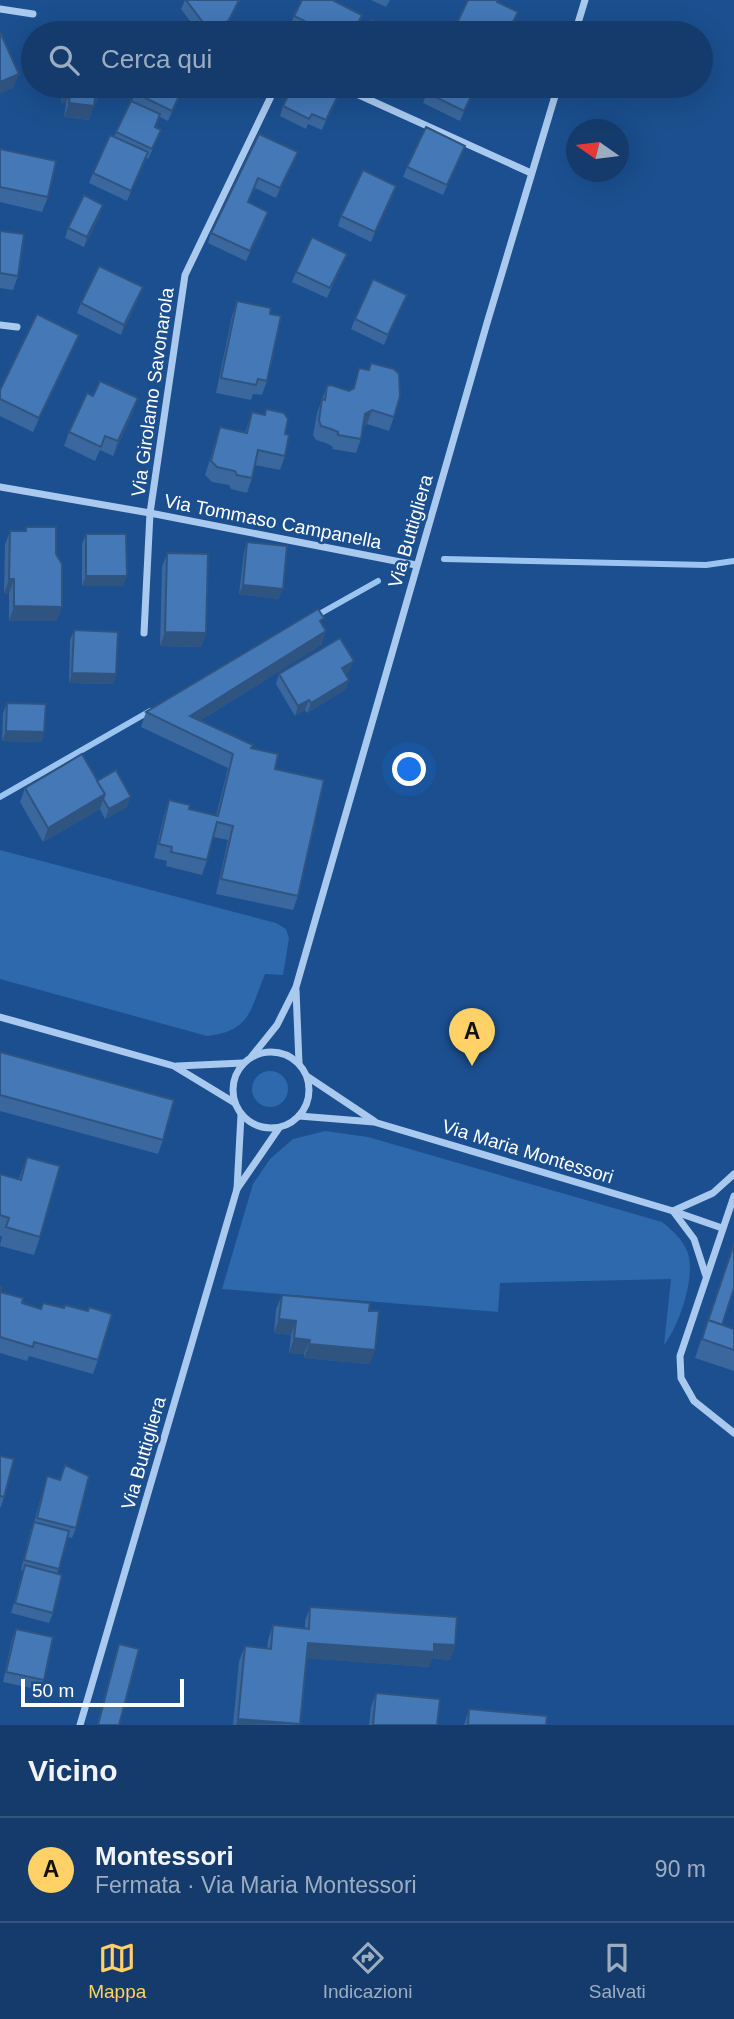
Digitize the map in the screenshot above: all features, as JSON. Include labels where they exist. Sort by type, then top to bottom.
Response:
[{"type":"street","points":[[579,21],[585,0]]},
{"type":"street","points":[[0,9],[33,14]]},
{"type":"street","name":"Via Girolamo Savonarola","points":[[144,633],[150,513],[185,275],[270,98]]},
{"type":"street","points":[[365,98],[531,173]]},
{"type":"street","name":"Via Buttigliera","points":[[252,1056],[277,1025],[296,987],[416,565],[554,98]]},
{"type":"street","points":[[0,325],[17,327]]},
{"type":"street","name":"Via Tommaso Campanella","points":[[0,487],[416,565]]},
{"type":"street","name":"Via Buttigliera","points":[[296,987],[299,1063]]},
{"type":"street","points":[[0,1017],[174,1066],[235,1103]]},
{"type":"street","points":[[264,1051],[277,1051],[289,1055],[299,1063],[307,1077],[309,1098],[299,1116],[279,1128],[259,1127],[241,1115],[235,1103],[233,1082],[243,1063],[264,1051]]},
{"type":"street","points":[[174,1066],[243,1063]]},
{"type":"street","name":"Via Maria Montessori","points":[[307,1077],[374,1122]]},
{"type":"street","name":"Via Buttigliera","points":[[80,1725],[237,1189],[241,1115]]},
{"type":"street","name":"Via Maria Montessori","points":[[299,1116],[374,1122],[722,1228]]},
{"type":"street","name":"Via Buttigliera","points":[[237,1189],[279,1128]]},
{"type":"street","points":[[707,1277],[694,1239],[673,1211],[713,1193],[734,1174]]},
{"type":"street","points":[[734,1196],[680,1356],[681,1378],[694,1401],[734,1433]]},
{"type":"shaded area","points":[[0,850],[276,923],[286,929],[289,938],[283,975],[265,974],[252,1008],[241,1024],[222,1033],[207,1036],[0,979]]},
{"type":"shaded area","points":[[270,1071],[283,1076],[288,1089],[283,1102],[270,1107],[257,1102],[252,1089],[257,1076]]},
{"type":"shaded area","points":[[325,1131],[368,1137],[662,1222],[683,1243],[690,1273],[681,1313],[670,1336],[664,1345],[671,1279],[500,1283],[498,1312],[222,1289],[253,1184],[270,1159],[293,1139]]},
{"type":"building","points":[[186,0],[239,0],[228,21],[202,21]]},
{"type":"building","points":[[302,0],[335,0],[362,15],[359,21],[304,21],[294,16]]},
{"type":"building","points":[[468,0],[498,0],[497,2],[518,12],[513,21],[458,21]]},
{"type":"building","points":[[0,32],[19,74],[0,82]]},
{"type":"building","points":[[70,98],[95,98],[94,106],[69,103]]},
{"type":"building","points":[[145,98],[178,98],[172,111]]},
{"type":"building","points":[[287,98],[337,98],[326,120],[312,114],[309,119],[283,106]]},
{"type":"building","points":[[437,98],[470,98],[464,111]]},
{"type":"building","points":[[131,101],[160,114],[155,127],[161,130],[152,149],[116,132]]},
{"type":"building","points":[[426,127],[465,146],[447,185],[407,167]]},
{"type":"building","points":[[259,134],[298,152],[280,188],[258,178],[248,202],[268,212],[250,251],[211,233]]},
{"type":"building","points":[[110,135],[148,152],[131,191],[93,173]]},
{"type":"building","points":[[0,149],[56,161],[48,197],[0,187]]},
{"type":"building","points":[[363,170],[396,186],[375,232],[341,216]]},
{"type":"building","points":[[84,195],[103,205],[87,237],[68,228]]},
{"type":"building","points":[[0,231],[24,234],[18,276],[0,273]]},
{"type":"building","points":[[312,237],[347,254],[330,288],[296,272]]},
{"type":"building","points":[[99,266],[143,287],[124,325],[81,303]]},
{"type":"building","points":[[373,279],[407,295],[388,335],[355,319]]},
{"type":"building","points":[[237,301],[271,308],[270,314],[281,316],[267,381],[258,379],[256,385],[221,378]]},
{"type":"building","points":[[37,314],[79,335],[39,418],[0,399],[0,390]]},
{"type":"building","points":[[371,363],[394,369],[399,374],[400,396],[394,417],[372,410],[365,414],[361,439],[338,435],[338,432],[321,426],[319,420],[322,399],[325,400],[327,386],[349,391],[354,388],[359,368],[369,370]]},
{"type":"building","points":[[100,381],[138,398],[118,441],[105,436],[101,447],[69,432],[87,393],[93,396]]},
{"type":"building","points":[[266,409],[284,413],[288,419],[285,434],[289,435],[285,456],[258,450],[252,478],[217,467],[211,461],[220,427],[247,433],[252,412],[265,415]]},
{"type":"building","points":[[26,527],[56,527],[56,554],[62,564],[62,607],[14,606],[14,579],[9,579],[10,531],[26,531]]},
{"type":"building","points":[[86,534],[126,534],[127,576],[86,576]]},
{"type":"building","points":[[247,542],[287,546],[283,589],[243,585]]},
{"type":"building","points":[[167,553],[208,554],[206,633],[165,632]]},
{"type":"building","points":[[318,609],[324,618],[320,621],[326,631],[190,716],[253,745],[251,748],[278,754],[275,769],[324,780],[298,896],[221,879],[233,826],[217,822],[207,860],[171,852],[172,847],[159,844],[169,800],[190,805],[189,809],[218,816],[233,754],[146,712]]},
{"type":"building","points":[[74,630],[118,632],[116,674],[72,673]]},
{"type":"building","points":[[340,638],[354,661],[342,668],[349,680],[311,703],[309,700],[298,706],[279,674]]},
{"type":"building","points":[[7,703],[46,704],[44,732],[6,731]]},
{"type":"building","points":[[82,754],[105,794],[48,828],[25,788]]},
{"type":"building","points":[[116,770],[131,797],[109,809],[103,799],[105,794],[97,781]]},
{"type":"building","points":[[0,1052],[174,1100],[163,1140],[0,1095]]},
{"type":"building","points":[[27,1157],[60,1166],[40,1237],[6,1227],[9,1218],[0,1215],[0,1174],[21,1180]]},
{"type":"building","points":[[734,1244],[734,1288],[722,1325],[708,1320]]},
{"type":"building","points":[[0,1292],[23,1298],[22,1303],[41,1309],[43,1303],[88,1311],[89,1307],[112,1314],[98,1360],[34,1342],[33,1347],[0,1337]]},
{"type":"building","points":[[282,1295],[370,1303],[369,1311],[379,1311],[375,1350],[309,1344],[310,1340],[294,1338],[296,1321],[279,1319]]},
{"type":"building","points":[[708,1320],[734,1329],[734,1350],[702,1339]]},
{"type":"building","points":[[0,1456],[14,1459],[4,1497],[0,1496]]},
{"type":"building","points":[[65,1465],[89,1476],[76,1528],[37,1518],[47,1476],[60,1480]]},
{"type":"building","points":[[34,1522],[69,1531],[59,1569],[24,1560]]},
{"type":"building","points":[[25,1565],[62,1575],[53,1613],[15,1603]]},
{"type":"building","points":[[310,1607],[457,1617],[455,1645],[434,1644],[434,1652],[308,1643],[300,1724],[238,1719],[245,1646],[271,1649],[273,1625],[309,1629]]},
{"type":"building","points":[[16,1629],[53,1637],[44,1680],[6,1672]]},
{"type":"building","points":[[119,1644],[139,1649],[119,1725],[98,1725]]},
{"type":"building","points":[[376,1693],[440,1699],[437,1725],[373,1725]]},
{"type":"building","points":[[469,1709],[547,1716],[546,1725],[468,1725]]},
{"type":"waterway","points":[[444,559],[706,565],[734,561]]},
{"type":"waterway","points":[[314,617],[378,581]]},
{"type":"waterway","points":[[0,797],[150,711]]},
{"type":"place","name":"Montessori","points":[[472,1066]]}]
